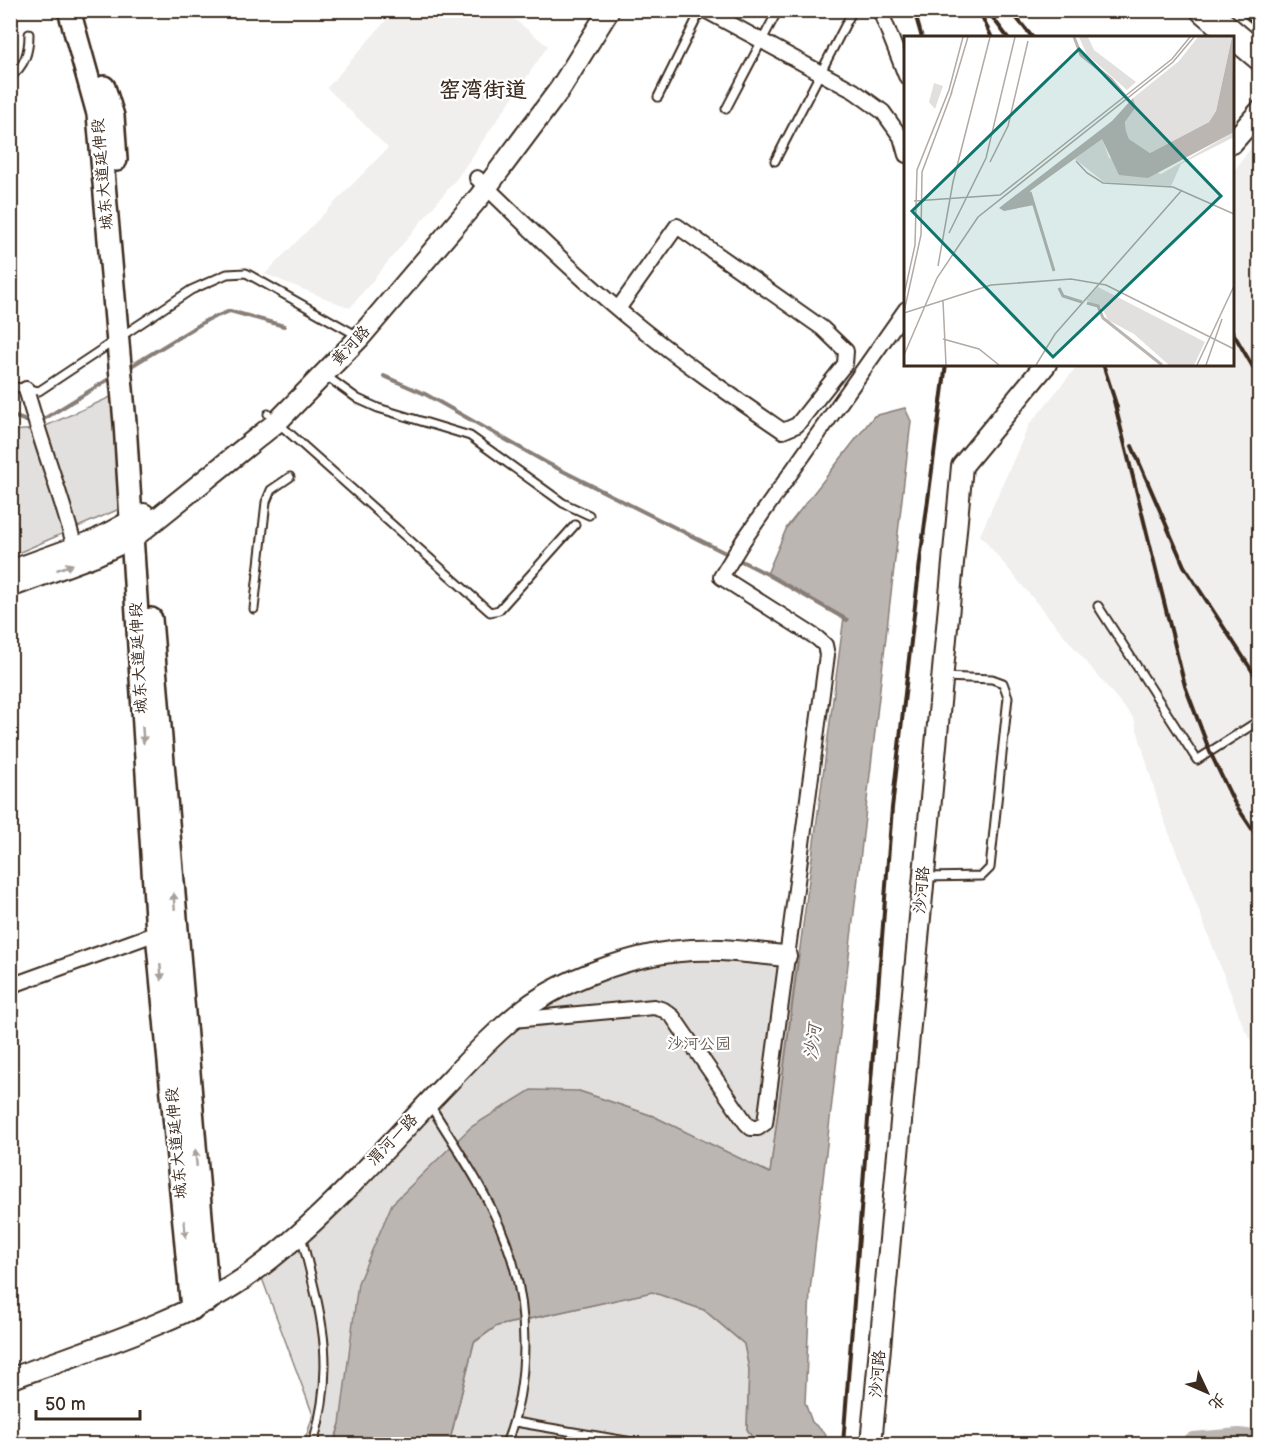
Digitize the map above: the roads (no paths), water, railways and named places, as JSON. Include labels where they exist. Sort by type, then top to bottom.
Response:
[{"type":"highway","points":[[1204,10],[1260,57]]},
{"type":"highway","points":[[1230,10],[1260,34]]},
{"type":"main road","name":"城东大道延伸段","points":[[69,10],[98,114],[137,527],[200,1304]]},
{"type":"main road","name":"城东大道延伸段","points":[[82,10],[113,116],[137,527],[142,718],[157,933],[200,1304]]},
{"type":"main road","name":"黄河路","points":[[482,183],[595,10]]},
{"type":"main road","name":"黄河路","points":[[10,587],[96,555],[137,527],[273,418],[355,335],[560,89],[609,10]]},
{"type":"main road","points":[[1191,10],[1220,36]]},
{"type":"main road","points":[[1255,10],[1260,14]]},
{"type":"main road","points":[[1234,48],[1260,70]]},
{"type":"main road","points":[[1234,142],[1260,111]]},
{"type":"main road","name":"沙河路","points":[[871,1444],[962,466],[1044,366]]},
{"type":"main road","name":"黄河路","points":[[10,571],[137,527]]},
{"type":"main road","name":"渭河一路","points":[[10,1379],[200,1304],[244,1279],[301,1233],[478,1050],[527,1007],[566,984],[624,962],[680,951],[724,950],[786,956]]},
{"type":"street","points":[[703,10],[854,91],[883,112],[901,137],[904,148]]},
{"type":"street","points":[[880,10],[904,71]]},
{"type":"street","points":[[482,183],[618,309],[707,379],[783,430],[797,426],[845,364],[846,351],[822,327],[677,226],[618,309]]},
{"type":"street","points":[[513,1020],[654,1006],[664,1010],[672,1017],[746,1123],[751,1128],[758,1128],[765,1123],[827,655],[825,645],[817,638],[721,577],[904,312]]},
{"type":"street","points":[[26,389],[38,434],[61,491],[75,548]]},
{"type":"street","points":[[10,986],[157,933]]},
{"type":"lane","points":[[658,97],[703,10]]},
{"type":"lane","points":[[726,109],[778,10]]},
{"type":"lane","points":[[775,161],[853,10]]},
{"type":"lane","points":[[10,77],[22,66],[29,50],[29,34]]},
{"type":"lane","points":[[10,386],[39,391],[191,290],[227,274],[246,273],[355,335]]},
{"type":"lane","points":[[320,371],[368,404],[470,436],[563,502],[589,515]]},
{"type":"lane","points":[[273,418],[490,612],[499,610],[575,525]]},
{"type":"lane","points":[[254,609],[266,502],[271,490],[290,477]]},
{"type":"lane","points":[[1098,606],[1197,760],[1260,720]]},
{"type":"lane","points":[[923,877],[982,876],[990,868],[1008,697],[1003,683],[992,679],[941,677]]},
{"type":"lane","points":[[429,1103],[475,1178],[507,1244],[520,1298],[524,1362],[515,1422],[506,1444]]},
{"type":"lane","points":[[301,1233],[326,1348],[323,1411],[313,1444]]},
{"type":"lane","points":[[515,1422],[644,1444]]},
{"type":"water","points":[[905,408],[911,421],[810,1291],[805,1403],[812,1422],[826,1434],[824,1444],[756,1444],[747,1429],[749,1369],[744,1344],[704,1310],[652,1292],[497,1326],[474,1342],[449,1444],[334,1444],[340,1424],[358,1283],[392,1204],[471,1127],[531,1090],[579,1091],[653,1116],[770,1173],[844,617],[767,574],[787,527],[874,416]]},
{"type":"waterway","points":[[128,368],[207,320],[230,311],[284,326]]},
{"type":"waterway","points":[[39,422],[114,376]]},
{"type":"waterway","points":[[384,376],[425,394],[547,463],[767,574],[847,620]]},
{"type":"waterway","points":[[10,415],[32,423]]},
{"type":"waterway","name":"沙河","points":[[1194,1444],[1239,1440],[1260,1443]]},
{"type":"railway","points":[[914,10],[921,36]]},
{"type":"railway","points":[[979,10],[991,36]]},
{"type":"railway","points":[[987,10],[1006,36]]},
{"type":"railway","points":[[1010,10],[1031,36]]},
{"type":"railway","points":[[1234,334],[1260,379]]},
{"type":"railway","points":[[843,1444],[892,808],[921,553],[946,366]]},
{"type":"railway","points":[[1104,366],[1117,407]]},
{"type":"railway","points":[[1114,401],[1185,686],[1210,752],[1234,802],[1260,841]]},
{"type":"railway","points":[[1132,446],[1184,566],[1260,683]]},
{"type":"district","name":"窑湾街道","points":[[483,90]]},
{"type":"park label","name":"沙河公园","points":[[699,1044]]}]
